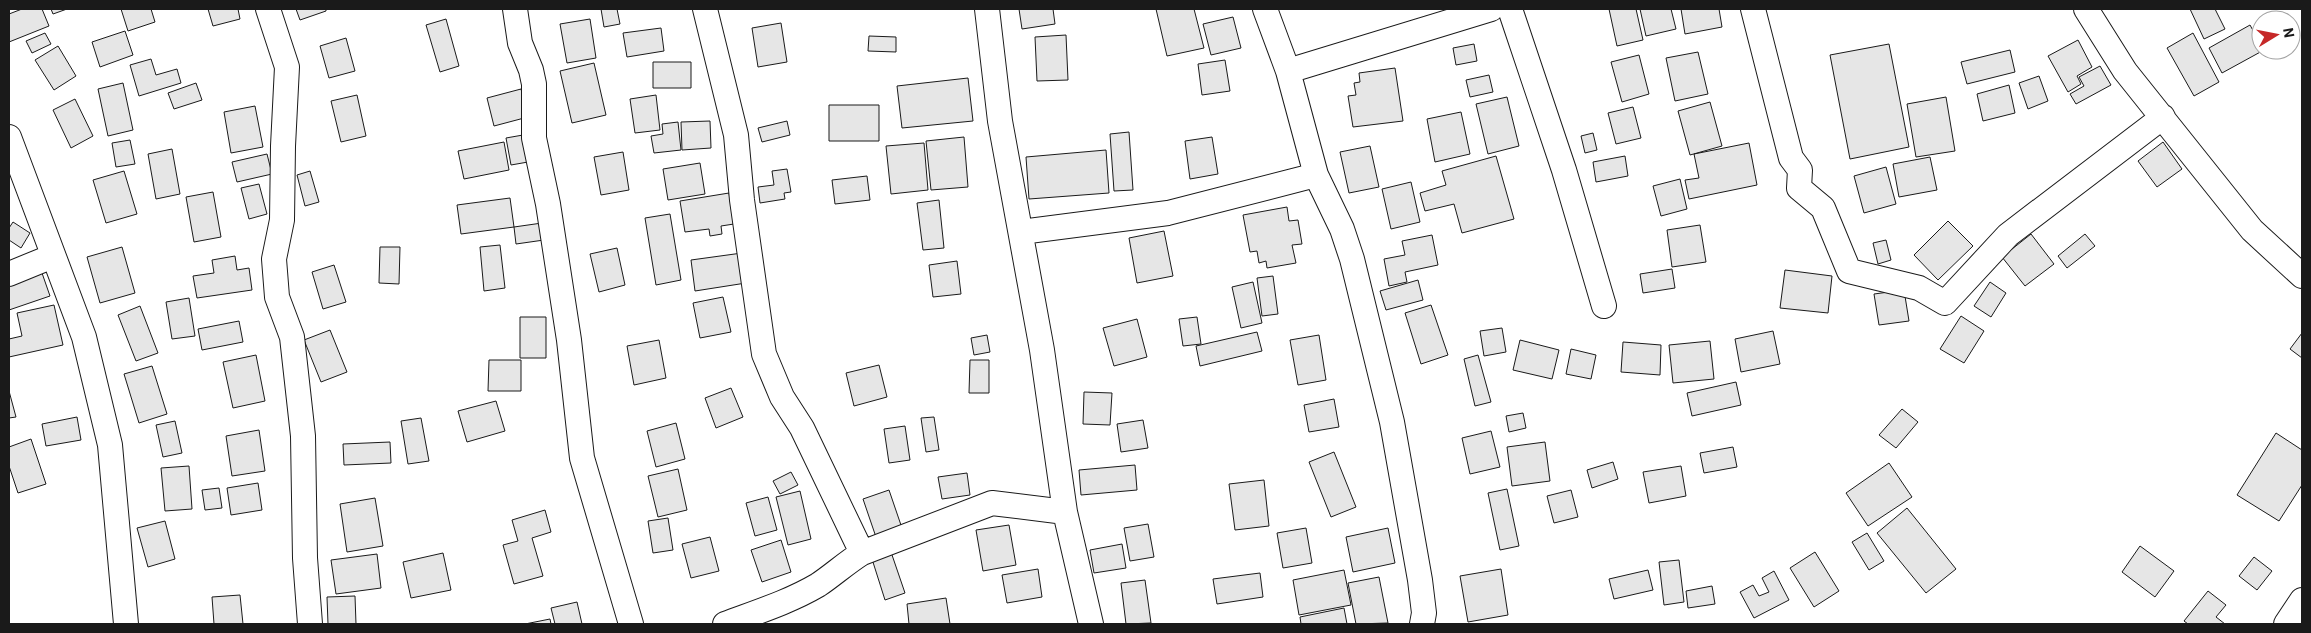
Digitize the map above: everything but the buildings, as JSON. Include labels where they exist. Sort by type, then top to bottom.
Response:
[{"type":"street","points":[[268,9],[288,67],[283,146],[282,220],[274,259],[277,297],[292,337],[303,436],[305,558],[310,624]]},
{"type":"street","points":[[515,9],[520,43],[531,70],[534,84],[534,138],[548,204],[569,340],[582,458],[632,624]]},
{"type":"street","points":[[705,9],[736,135],[742,200],[764,354],[782,397],[802,428],[862,553]]},
{"type":"street","points":[[988,9],[1000,121],[1042,350],[1065,512],[1091,624]]},
{"type":"street","points":[[1265,9],[1288,71],[1316,175],[1342,229],[1352,259],[1392,422],[1420,580],[1424,613],[1422,624]]},
{"type":"street","points":[[1288,71],[1491,9]]},
{"type":"street","points":[[1510,9],[1564,170],[1604,306]]},
{"type":"street","points":[[1753,9],[1791,158],[1800,170],[1799,188],[1823,208],[1849,271],[1919,288],[1945,302],[2008,234],[2163,118]]},
{"type":"street","points":[[2086,9],[2125,70],[2252,230],[2302,276]]},
{"type":"street","points":[[9,137],[84,337],[110,445],[126,624]]},
{"type":"street","points":[[1021,232],[1168,213],[1316,175]]},
{"type":"street","points":[[9,274],[53,256]]},
{"type":"street","points":[[726,624],[795,598],[820,584],[842,565],[862,553],[992,503],[1065,512]]},
{"type":"street","points":[[2286,624],[2302,600]]}]
